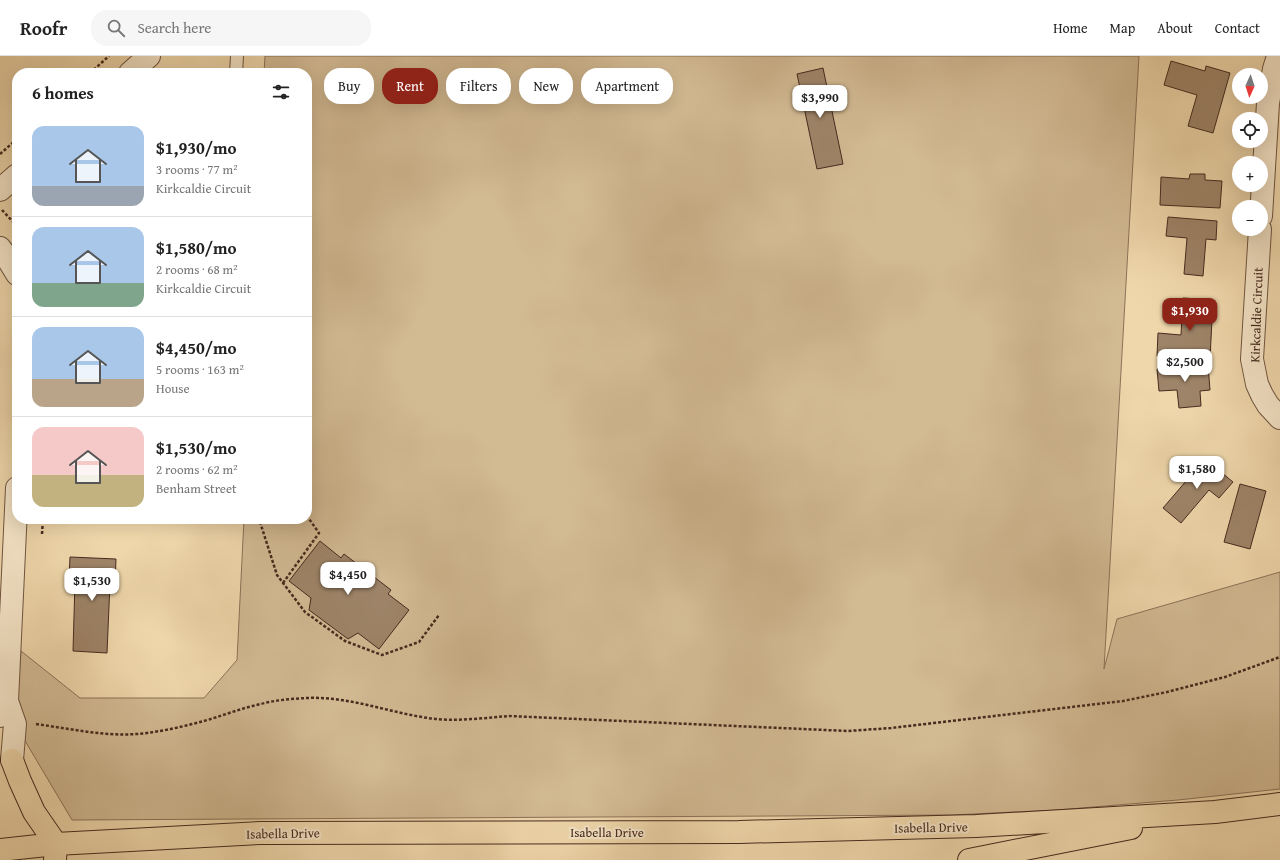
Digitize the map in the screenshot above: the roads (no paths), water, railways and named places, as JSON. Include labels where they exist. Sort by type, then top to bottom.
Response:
[{"type":"main road","points":[[12,756],[20,781],[55,852]]},
{"type":"main road","name":"Isabella Drive","points":[[0,850],[55,852],[260,833],[739,832],[976,826],[1215,812],[1280,804]]},
{"type":"main road","name":"Isabella Drive","points":[[968,860],[1215,812]]},
{"type":"street","points":[[136,68],[149,56]]},
{"type":"street","points":[[1262,200],[1268,103],[1274,69],[1278,56]]},
{"type":"street","points":[[0,190],[12,179]]},
{"type":"street","name":"Kirkcaldie Circuit","points":[[1260,236],[1252,359],[1257,384],[1262,395],[1268,405],[1280,418]]},
{"type":"street","points":[[0,248],[12,266]]},
{"type":"street","points":[[12,756],[5,711],[6,574],[14,524]]},
{"type":"lane","points":[[236,68],[237,56]]}]
